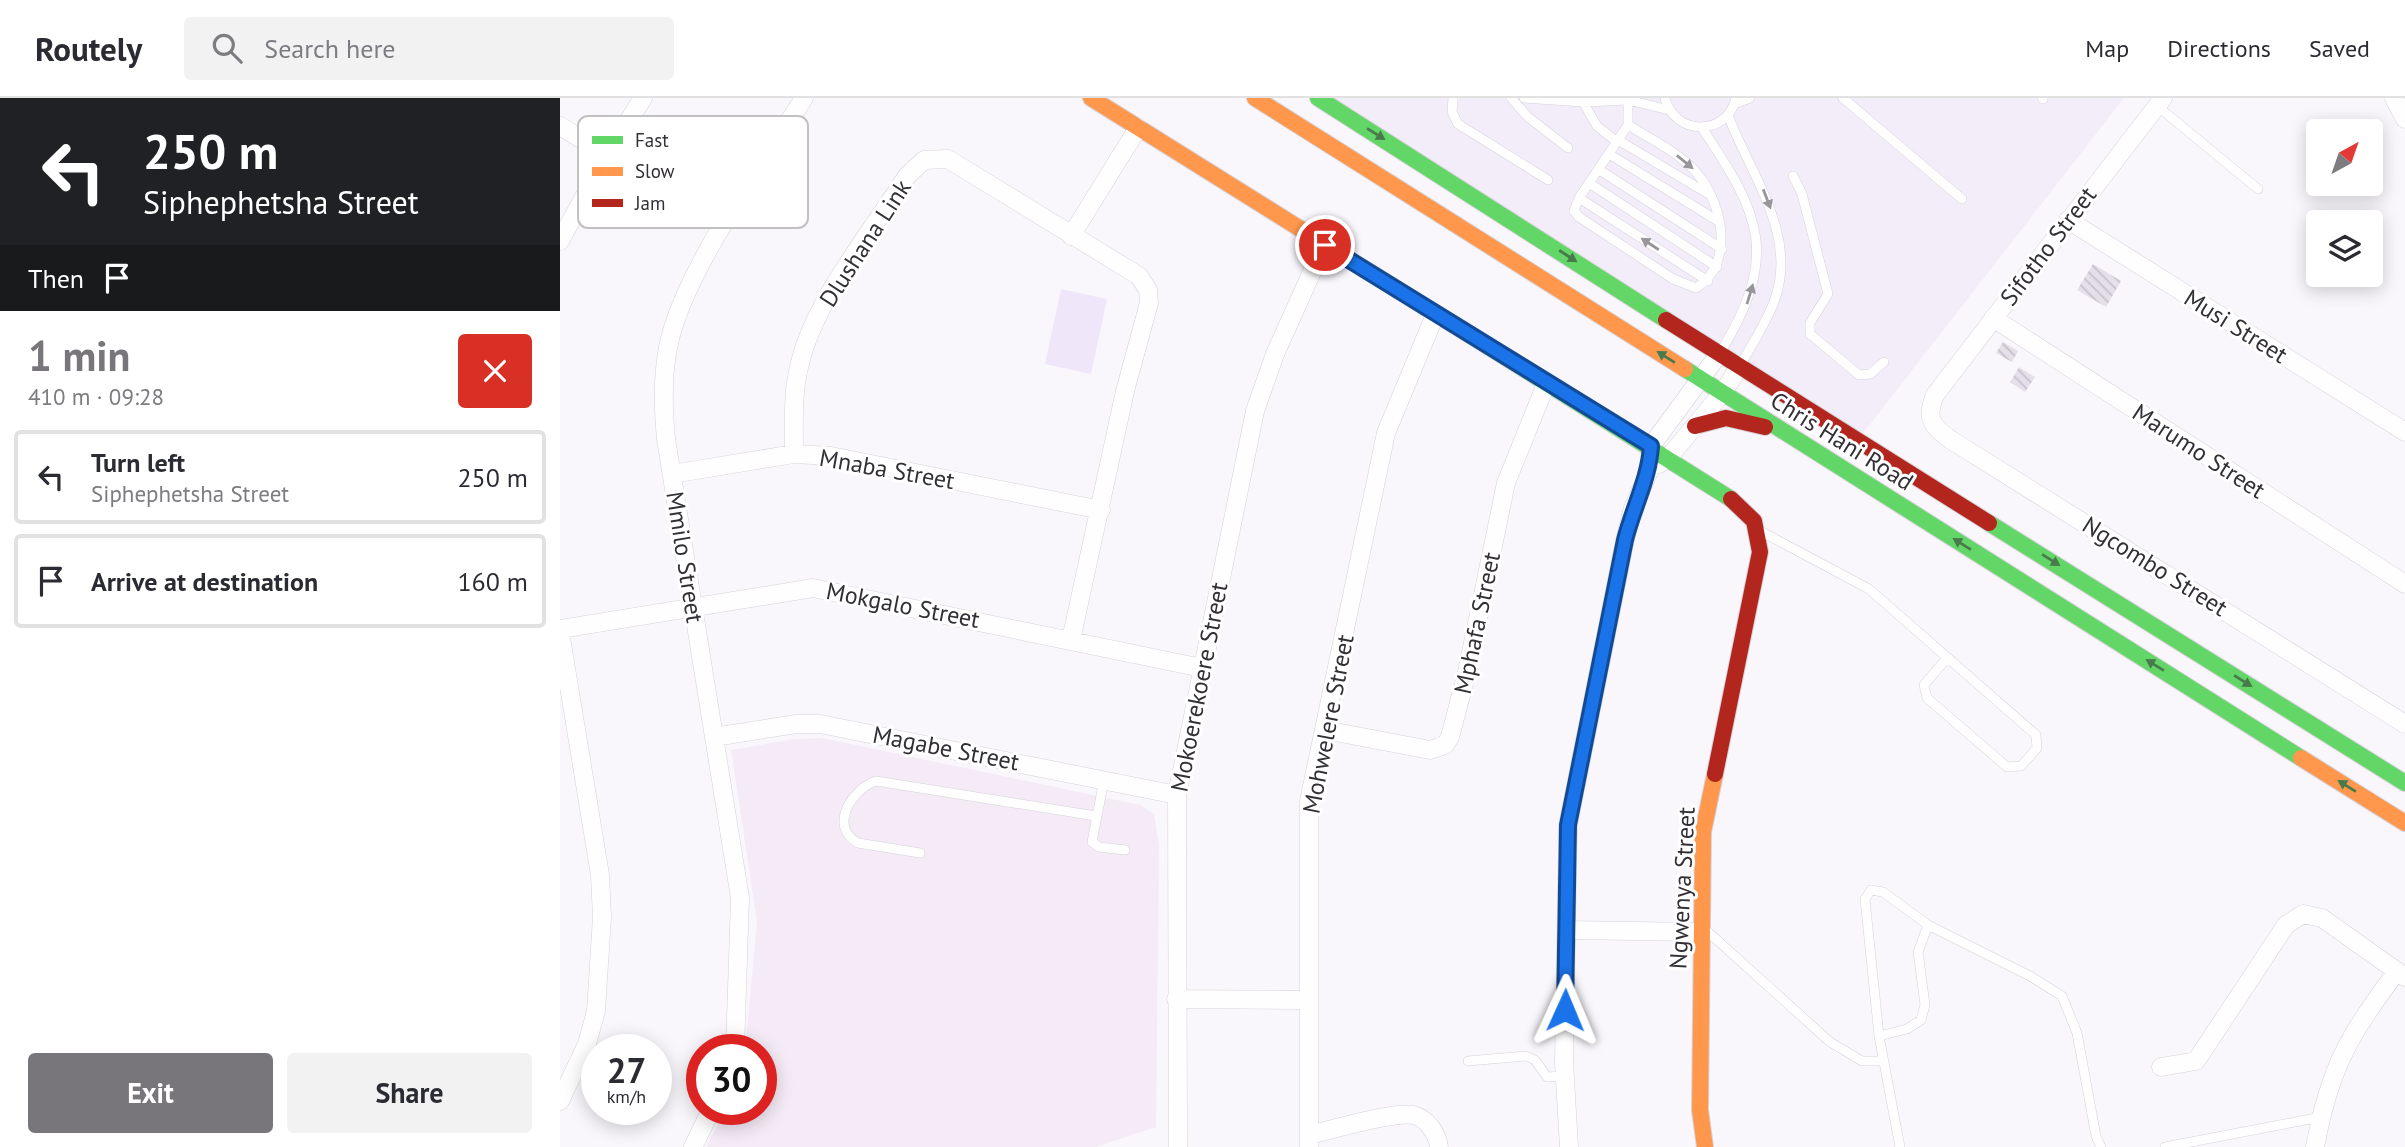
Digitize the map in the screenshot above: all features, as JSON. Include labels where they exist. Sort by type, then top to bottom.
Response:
[{"type":"main road","points":[[1091,98],[1546,384],[1669,457],[1743,507],[1758,530]]},
{"type":"main road","name":"Chris Hani Road","points":[[1255,98],[2405,823]]},
{"type":"main road","name":"Chris Hani Road","points":[[1318,98],[1719,354],[2405,783]]},
{"type":"main road","points":[[1695,426],[1717,419],[1734,419],[1786,433]]},
{"type":"main road","name":"Ngwenya Street","points":[[1705,1147],[1700,1110],[1703,832],[1760,552],[1758,530]]},
{"type":"street","points":[[632,116],[643,98]]},
{"type":"street","name":"Mmilo Street","points":[[793,116],[804,98]]},
{"type":"street","points":[[2394,98],[2405,119]]},
{"type":"street","name":"Sifotho Street","points":[[1935,395],[2160,102]]},
{"type":"street","points":[[560,126],[578,137]]},
{"type":"street","points":[[1071,236],[1138,128]]},
{"type":"street","name":"Dlushana Link","points":[[794,454],[794,401],[799,363],[810,331],[907,176],[916,167],[933,158],[948,159],[1139,276],[1150,296],[1125,391],[1071,640]]},
{"type":"street","points":[[560,242],[578,209]]},
{"type":"street","name":"Musi Street","points":[[2068,220],[2405,432]]},
{"type":"street","name":"Mmilo Street","points":[[723,228],[697,272],[681,309],[668,346],[663,398],[672,474],[740,898],[736,1034]]},
{"type":"street","name":"Mokoerekoere Street","points":[[1178,1147],[1177,795],[1258,400],[1275,354],[1325,245]]},
{"type":"street","name":"Mohwelere Street","points":[[1309,1141],[1309,801],[1386,433],[1435,314]]},
{"type":"street","name":"Marumo Street","points":[[1993,318],[2405,584]]},
{"type":"street","points":[[1569,1147],[1564,1076],[1567,841],[1573,791],[1625,540],[1633,508],[1650,469],[1651,446],[1719,354]]},
{"type":"street","points":[[1650,469],[1669,457],[1723,392],[1740,366]]},
{"type":"street","name":"Mphafa Street","points":[[1325,730],[1430,750],[1445,745],[1450,737],[1467,672],[1506,483],[1546,384]]},
{"type":"street","name":"Ngcombo Street","points":[[1935,395],[1928,414],[1929,421],[1951,440],[2403,718]]},
{"type":"street","name":"Mnaba Street","points":[[672,474],[794,454],[831,456],[1101,510]]},
{"type":"street","name":"Mokgalo Street","points":[[560,630],[798,589],[829,589],[1202,668]]},
{"type":"street","points":[[560,630],[600,875],[602,917],[596,1011],[587,1044],[560,1101]]},
{"type":"street","name":"Magabe Street","points":[[714,737],[796,724],[820,724],[1177,795]]},
{"type":"street","points":[[2161,1067],[2196,1061],[2286,925],[2295,916],[2311,913],[2322,918],[2401,974],[2362,1019],[2341,1054],[2332,1075],[2315,1147]]},
{"type":"street","points":[[1567,930],[1700,929]]},
{"type":"street","points":[[1176,999],[1308,1000]]},
{"type":"street","points":[[1309,1141],[1406,1114],[1422,1119],[1432,1128],[1439,1147]]},
{"type":"street","points":[[693,1147],[704,1125]]},
{"type":"lane","points":[[1452,98],[1452,112],[1458,124],[1548,180]]},
{"type":"lane","points":[[1511,98],[1528,117],[1568,148]]},
{"type":"lane","points":[[1524,98],[1583,102],[1631,99],[1669,110]]},
{"type":"lane","points":[[1665,98],[1669,110],[1683,124],[1702,128],[1712,126],[1728,115],[1735,101],[1750,98]]},
{"type":"lane","points":[[1843,98],[1962,199]]},
{"type":"lane","points":[[1628,125],[1684,161],[1700,178],[1718,221],[1722,249],[1717,267],[1708,281],[1690,288],[1579,217],[1574,211],[1579,198],[1628,125],[1631,99]]},
{"type":"lane","points":[[1583,102],[1597,126],[1617,141],[1707,193]]},
{"type":"lane","points":[[2160,102],[2258,189]]},
{"type":"lane","points":[[1728,115],[1770,208],[1779,247],[1780,276],[1776,298],[1740,366]]},
{"type":"lane","points":[[1702,128],[1740,189],[1752,214],[1758,242],[1750,298],[1719,354]]},
{"type":"lane","points":[[1609,154],[1718,221]]},
{"type":"lane","points":[[1598,169],[1722,249]]},
{"type":"lane","points":[[1793,176],[1802,194],[1828,294],[1810,323],[1810,334],[1859,375],[1870,374],[1884,362]]},
{"type":"lane","points":[[1589,183],[1717,267]]},
{"type":"lane","points":[[1579,198],[1708,281]]},
{"type":"lane","points":[[1758,530],[1868,589],[2036,735],[2037,748],[2021,766],[2007,767],[1927,698],[1924,685],[1947,658]]},
{"type":"lane","points":[[1104,780],[1091,839],[1093,844],[1125,850]]},
{"type":"lane","points":[[920,853],[858,843],[851,839],[845,831],[845,815],[859,789],[876,781],[1096,816]]},
{"type":"lane","points":[[1900,1147],[1879,1036],[1865,899],[1871,890],[1883,892],[1928,925],[2030,976],[2062,996],[2077,1033],[2096,1136],[2101,1147]]},
{"type":"lane","points":[[1879,1036],[1907,1029],[1921,1020],[1925,1005],[1918,952],[1928,925]]},
{"type":"lane","points":[[1700,929],[1830,1042],[1862,1061],[1883,1061]]},
{"type":"lane","points":[[1468,1061],[1526,1056],[1535,1059],[1547,1077],[1564,1076]]},
{"type":"lane","points":[[2165,1147],[2321,1117]]},
{"type":"shaded area","points":[[1323,98],[2124,98],[1861,436]]},
{"type":"shaded area","points":[[1061,289],[1107,299],[1091,374],[1045,364]]},
{"type":"shaded area","points":[[823,738],[1140,805],[1154,814],[1159,845],[1156,1127],[1096,1147],[706,1147],[717,1125],[777,1125],[777,1034],[746,1034],[757,922],[731,750],[793,739]]},
{"type":"building","points":[[2093,264],[2121,281],[2106,307],[2077,290]]},
{"type":"building","points":[[2003,342],[2018,351],[2012,362],[1996,353]]},
{"type":"building","points":[[2019,367],[2035,377],[2025,392],[2010,382]]},
{"type":"traffic: fast","points":[[1318,98],[1666,320]]},
{"type":"traffic: fast","points":[[1454,325],[1731,499]]},
{"type":"traffic: fast","points":[[1685,369],[2301,758]]},
{"type":"traffic: fast","points":[[1989,523],[2405,783]]},
{"type":"traffic: slow","points":[[1091,98],[1454,325]]},
{"type":"traffic: slow","points":[[1255,98],[1685,369]]},
{"type":"traffic: slow","points":[[2301,758],[2405,823]]},
{"type":"traffic: slow","points":[[1705,1147],[1700,1110],[1703,832],[1715,774]]},
{"type":"traffic: jam","points":[[1666,320],[1989,523]]},
{"type":"traffic: jam","points":[[1695,426],[1726,418],[1765,427]]},
{"type":"traffic: jam","points":[[1715,774],[1760,552],[1754,521],[1731,499]]},
{"type":"route","points":[[1325,245],[1546,384],[1651,446],[1650,469],[1633,508],[1625,540],[1573,791],[1567,841],[1565,1010]]}]
